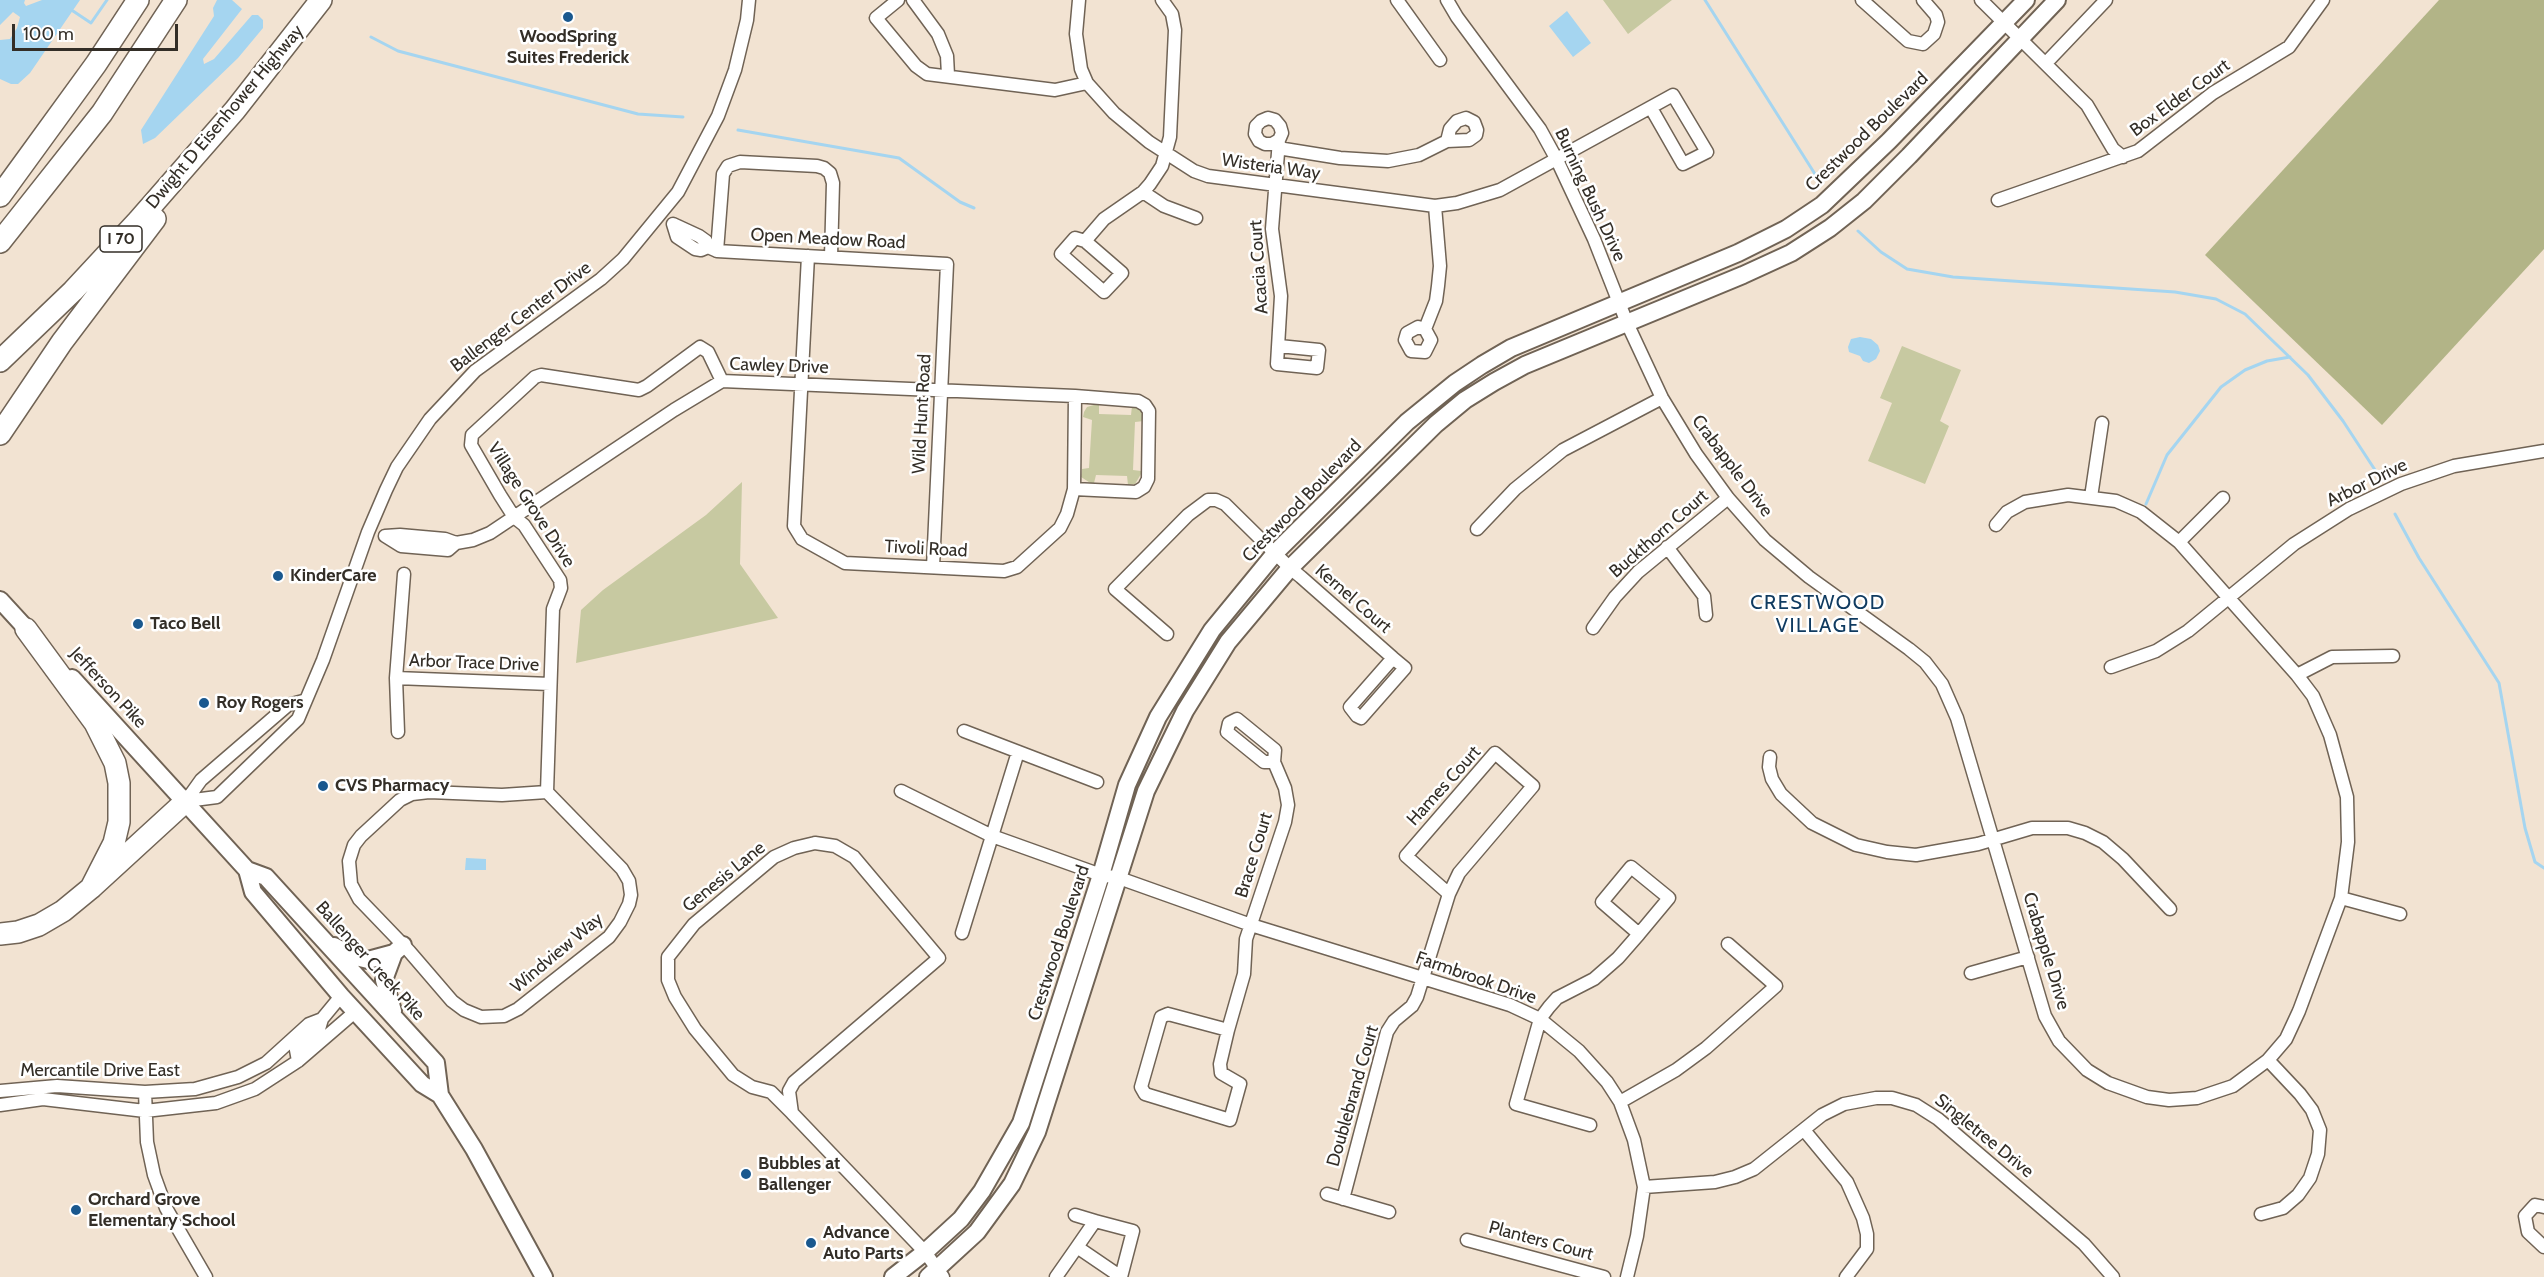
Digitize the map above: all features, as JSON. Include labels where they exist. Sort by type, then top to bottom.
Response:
[{"type":"highway","points":[[0,196],[96,64],[138,0]]},
{"type":"highway","points":[[0,242],[102,113],[176,0]]},
{"type":"highway","name":"Dwight D Eisenhower Highway","points":[[0,361],[73,291],[235,110],[321,0]]},
{"type":"highway","points":[[0,434],[62,342],[235,110]]},
{"type":"highway","points":[[0,230],[48,183]]},
{"type":"highway","points":[[26,628],[95,723],[115,763],[119,783],[119,822],[114,843],[91,888]]},
{"type":"highway","points":[[0,934],[18,932],[39,925],[63,911],[186,801]]},
{"type":"main road","name":"Crestwood Boulevard","points":[[893,1277],[961,1219],[982,1191],[1021,1123],[1101,875],[1127,785],[1158,717],[1212,630],[1276,552],[1407,422],[1455,383],[1511,348],[1738,253],[1786,229],[1822,205],[1857,173],[2026,0]]},
{"type":"main road","name":"Crestwood Boulevard","points":[[936,1275],[977,1233],[1012,1184],[1037,1132],[1146,790],[1185,711],[1228,642],[1290,567],[1436,424],[1465,400],[1525,365],[1743,275],[1791,252],[1830,228],[1864,201],[1910,156],[2057,0]]},
{"type":"main road","name":"Jefferson Pike","points":[[0,600],[186,801]]},
{"type":"main road","name":"Ballenger Creek Pike","points":[[186,801],[247,870],[253,892],[341,996],[422,1084],[440,1095]]},
{"type":"main road","name":"Ballenger Creek Pike","points":[[247,870],[266,877],[436,1063],[440,1095],[474,1149],[544,1277]]},
{"type":"main road","points":[[323,939],[352,956],[368,960],[398,949]]},
{"type":"main road","points":[[395,1018],[384,980],[398,949]]},
{"type":"street","name":"Ballenger Center Drive","points":[[186,801],[218,797],[298,719],[303,701],[323,660],[368,532],[397,467],[430,418],[475,372],[601,279],[623,259],[678,192],[717,116],[735,70],[747,20],[749,0]]},
{"type":"street","points":[[898,0],[876,18],[915,66],[927,74],[1055,90],[1087,83]]},
{"type":"street","points":[[913,0],[938,34],[947,56],[948,75]]},
{"type":"street","name":"Wisteria Way","points":[[1079,0],[1076,34],[1082,69],[1087,83],[1114,113],[1166,154],[1194,171],[1208,176],[1435,207],[1480,198],[1557,160],[1673,95],[1707,152],[1683,164],[1651,108]]},
{"type":"street","points":[[1085,241],[1104,219],[1143,192],[1162,166],[1166,154],[1170,137],[1175,30],[1172,14],[1162,0]]},
{"type":"street","points":[[1397,0],[1440,60]]},
{"type":"street","name":"Burning Bush Drive","points":[[1447,0],[1456,17],[1540,129],[1594,239],[1627,323]]},
{"type":"street","points":[[1862,0],[1908,40],[1923,44],[1934,34],[1938,22],[1936,15],[1923,0]]},
{"type":"street","points":[[1981,0],[2087,105],[2113,149],[2123,157]]},
{"type":"street","points":[[2046,63],[2106,0]]},
{"type":"street","name":"Box Elder Court","points":[[1998,200],[2138,152],[2213,93],[2289,47],[2323,0]]},
{"type":"street","name":"Acacia Court","points":[[1279,346],[1281,296],[1272,229],[1279,144],[1340,158],[1388,161],[1419,155],[1447,141]]},
{"type":"street","points":[[712,249],[723,174],[728,166],[740,162],[818,166],[830,173],[833,183],[831,257]]},
{"type":"street","points":[[1143,192],[1164,206],[1196,218]]},
{"type":"street","points":[[1425,329],[1436,301],[1439,276],[1435,207]]},
{"type":"street","points":[[661,215],[699,236],[712,249]]},
{"type":"street","points":[[1075,238],[1085,241],[1122,273],[1104,292],[1061,254],[1075,238]]},
{"type":"street","name":"Open Meadow Road","points":[[712,249],[947,264]]},
{"type":"street","points":[[800,385],[808,256]]},
{"type":"street","name":"Wild Hunt Road","points":[[933,567],[947,264]]},
{"type":"street","name":"Crabapple Drive","points":[[1627,323],[1662,398],[1696,454],[1728,498],[1774,548],[1809,578],[1925,662],[1942,684],[1957,718],[2045,1016],[2059,1041],[2087,1070],[2126,1092],[2169,1100],[2197,1098],[2233,1086],[2268,1060],[2286,1039],[2300,1011],[2341,898],[2348,842],[2347,797],[2330,735],[2313,696],[2297,675],[2180,542],[2141,512],[2116,501],[2068,495],[2025,502],[2007,512],[1996,525]]},
{"type":"street","name":"Village Grove Drive","points":[[547,792],[553,609],[560,594],[560,580],[524,525],[514,517],[471,446],[475,430],[535,377],[548,375],[639,390],[700,347],[708,352],[722,381]]},
{"type":"street","name":"Cawley Drive","points":[[368,532],[385,536],[445,539],[456,543],[473,540],[490,533],[674,410],[722,381],[1075,396],[1138,401],[1149,411],[1148,479],[1144,487],[1136,492],[1074,489]]},
{"type":"street","name":"Tivoli Road","points":[[800,385],[794,526],[802,539],[845,563],[1004,571],[1017,567],[1041,548],[1060,528],[1067,514],[1074,489],[1075,396]]},
{"type":"street","points":[[1477,529],[1515,489],[1563,450],[1662,398]]},
{"type":"street","points":[[2091,497],[2102,423]]},
{"type":"street","name":"Arbor Drive","points":[[2111,667],[2156,651],[2188,631],[2294,544],[2349,509],[2401,484],[2454,466],[2544,451]]},
{"type":"street","name":"Buckthorn Court","points":[[1593,628],[1614,597],[1667,547],[1728,498]]},
{"type":"street","points":[[2180,542],[2223,498]]},
{"type":"street","name":"Kernel Court","points":[[1167,634],[1115,589],[1188,515],[1208,500],[1216,500],[1225,504],[1290,567],[1405,668],[1361,718],[1357,716],[1350,707],[1393,658]]},
{"type":"street","points":[[1667,547],[1704,596],[1706,615]]},
{"type":"street","name":"Arbor Trace Drive","points":[[398,732],[396,678],[404,574]]},
{"type":"street","points":[[2297,675],[2332,657],[2393,656]]},
{"type":"street","name":"Arbor Trace Drive","points":[[396,678],[550,684]]},
{"type":"street","points":[[186,801],[201,780],[288,705],[303,701]]},
{"type":"street","points":[[964,731],[1097,782]]},
{"type":"street","points":[[962,933],[1018,752]]},
{"type":"street","name":"Hames Court","points":[[1423,978],[1449,894],[1459,873],[1533,786],[1495,753],[1406,856],[1449,894]]},
{"type":"street","points":[[1770,757],[1768,767],[1781,794],[1812,823],[1856,845],[1887,852],[1916,855],[1978,844],[2032,828],[2068,828],[2103,842],[2123,859],[2170,909]]},
{"type":"street","name":"Brace Court","points":[[1228,1030],[1168,1014],[1161,1017],[1141,1087],[1145,1094],[1230,1120],[1240,1084],[1221,1073],[1220,1064],[1244,974],[1245,951],[1251,925],[1287,811],[1285,788],[1274,762]]},
{"type":"street","name":"Farmbrook Drive","points":[[901,791],[992,836],[1101,875],[1119,878],[1251,925],[1510,1005],[1540,1018],[1596,1068],[1620,1102],[1634,1140],[1644,1187],[1637,1236],[1627,1277]]},
{"type":"street","name":"Windview Way","points":[[547,792],[622,868],[629,881],[631,895],[629,904],[609,937],[518,1009],[504,1016],[489,1018],[464,1010],[452,1001],[398,949],[359,899],[351,884],[349,861],[354,845],[361,836],[396,803],[416,793],[502,795],[547,792]]},
{"type":"street","name":"Genesis Lane","points":[[815,843],[835,846],[854,857],[939,958],[794,1082],[789,1091],[792,1113],[771,1092],[752,1087],[733,1075],[694,1029],[668,980],[668,957],[694,924],[774,857],[794,848],[815,843]]},
{"type":"street","points":[[1590,1125],[1516,1104],[1540,1018],[1557,998],[1594,979],[1618,958],[1639,934],[1669,898],[1631,867],[1602,902],[1639,934]]},
{"type":"street","points":[[2341,898],[2400,914]]},
{"type":"street","points":[[1620,1102],[1676,1070],[1706,1048],[1776,986],[1728,944]]},
{"type":"street","points":[[1971,973],[2028,957]]},
{"type":"street","name":"Doublebrand Court","points":[[1343,1198],[1387,1032],[1394,1021],[1412,1006],[1423,978]]},
{"type":"street","name":"Mercantile Drive East","points":[[298,1061],[296,1050],[319,1029],[322,1019],[341,996]]},
{"type":"street","name":"Mercantile Drive East","points":[[0,1105],[43,1099],[145,1111],[216,1103],[255,1089],[298,1061],[356,1011]]},
{"type":"street","name":"Mercantile Drive East","points":[[0,1091],[57,1086],[145,1092],[195,1089],[238,1077],[266,1062],[309,1024],[322,1019]]},
{"type":"street","points":[[2261,1214],[2283,1208],[2298,1195],[2310,1178],[2318,1154],[2320,1130],[2312,1110],[2268,1060]]},
{"type":"street","points":[[145,1092],[147,1142],[161,1195],[206,1277]]},
{"type":"street","name":"Singletree Drive","points":[[1644,1187],[1716,1182],[1735,1178],[1754,1169],[1822,1115],[1844,1104],[1876,1098],[1892,1098],[1916,1105],[1938,1119],[2084,1244],[2113,1277]]},
{"type":"street","points":[[792,1113],[925,1252],[936,1275]]},
{"type":"street","points":[[1804,1130],[1847,1182],[1863,1218],[1867,1234],[1867,1249],[1846,1277]]},
{"type":"street","points":[[1327,1194],[1389,1212]]},
{"type":"street","points":[[2544,1207],[2535,1206],[2525,1216],[2528,1232],[2544,1246]]},
{"type":"street","points":[[1075,1215],[1133,1231],[1121,1277],[1077,1247]]},
{"type":"street","points":[[1056,1277],[1095,1221]]},
{"type":"street","name":"Planters Court","points":[[1467,1240],[1605,1277]]},
{"type":"green space","points":[[1603,0],[1672,0],[1628,34]]},
{"type":"green space","points":[[2439,0],[2544,0],[2544,249],[2382,425],[2205,255]]},
{"type":"green space","points":[[1902,346],[1961,370],[1940,421],[1949,426],[1925,484],[1868,461],[1892,403],[1880,398]]},
{"type":"green space","points":[[1097,404],[1099,414],[1131,415],[1132,406],[1141,410],[1144,421],[1135,422],[1133,470],[1141,471],[1141,474],[1135,484],[1128,485],[1127,476],[1096,475],[1092,484],[1081,477],[1082,469],[1089,468],[1092,420],[1083,417],[1084,412],[1087,407]]},
{"type":"green space","points":[[742,482],[740,564],[778,618],[576,663],[581,610],[603,590],[706,515]]},
{"type":"water","points":[[0,0],[25,0],[26,6],[42,0],[80,0],[30,73],[18,84],[11,84],[0,79],[0,40],[10,39],[17,28],[20,17],[13,12],[0,25]]},
{"type":"water","points":[[217,0],[232,0],[242,9],[203,59],[204,64],[214,59],[252,15],[258,15],[263,20],[263,28],[238,58],[155,138],[143,144],[141,130],[214,16],[213,8]]},
{"type":"water","points":[[1567,11],[1591,43],[1573,57],[1549,26]]},
{"type":"water","points":[[1860,337],[1871,339],[1878,345],[1880,351],[1876,359],[1869,363],[1849,352],[1851,339]]},
{"type":"water","points":[[466,858],[486,859],[486,870],[465,870]]},
{"type":"waterway","points":[[73,11],[91,23],[107,0]]},
{"type":"waterway","points":[[1705,0],[1820,182]]},
{"type":"waterway","points":[[371,37],[398,51],[638,114],[683,117]]},
{"type":"waterway","points":[[738,130],[899,158],[960,202],[974,208]]},
{"type":"waterway","points":[[1858,231],[1881,252],[1907,269],[1953,277],[2175,292],[2216,299],[2245,314],[2308,375],[2343,421],[2377,473]]},
{"type":"waterway","points":[[2146,504],[2167,455],[2221,387],[2245,370],[2267,361],[2290,357]]},
{"type":"waterway","points":[[2395,514],[2419,558],[2499,683],[2525,828],[2535,862],[2544,868]]},
{"type":"place","name":"WoodSpring Suites Frederick","points":[[568,17]]},
{"type":"place","name":"KinderCare","points":[[278,576]]},
{"type":"place","name":"Taco Bell","points":[[138,624]]},
{"type":"place","name":"Roy Rogers","points":[[204,703]]},
{"type":"place","name":"CVS Pharmacy","points":[[323,786]]},
{"type":"place","name":"Bubbles at Ballenger","points":[[746,1174]]},
{"type":"place","name":"Orchard Grove Elementary School","points":[[76,1210]]},
{"type":"place","name":"Advance Auto Parts","points":[[811,1243]]},
{"type":"district","name":"CRESTWOOD VILLAGE","points":[[1818,614]]}]
